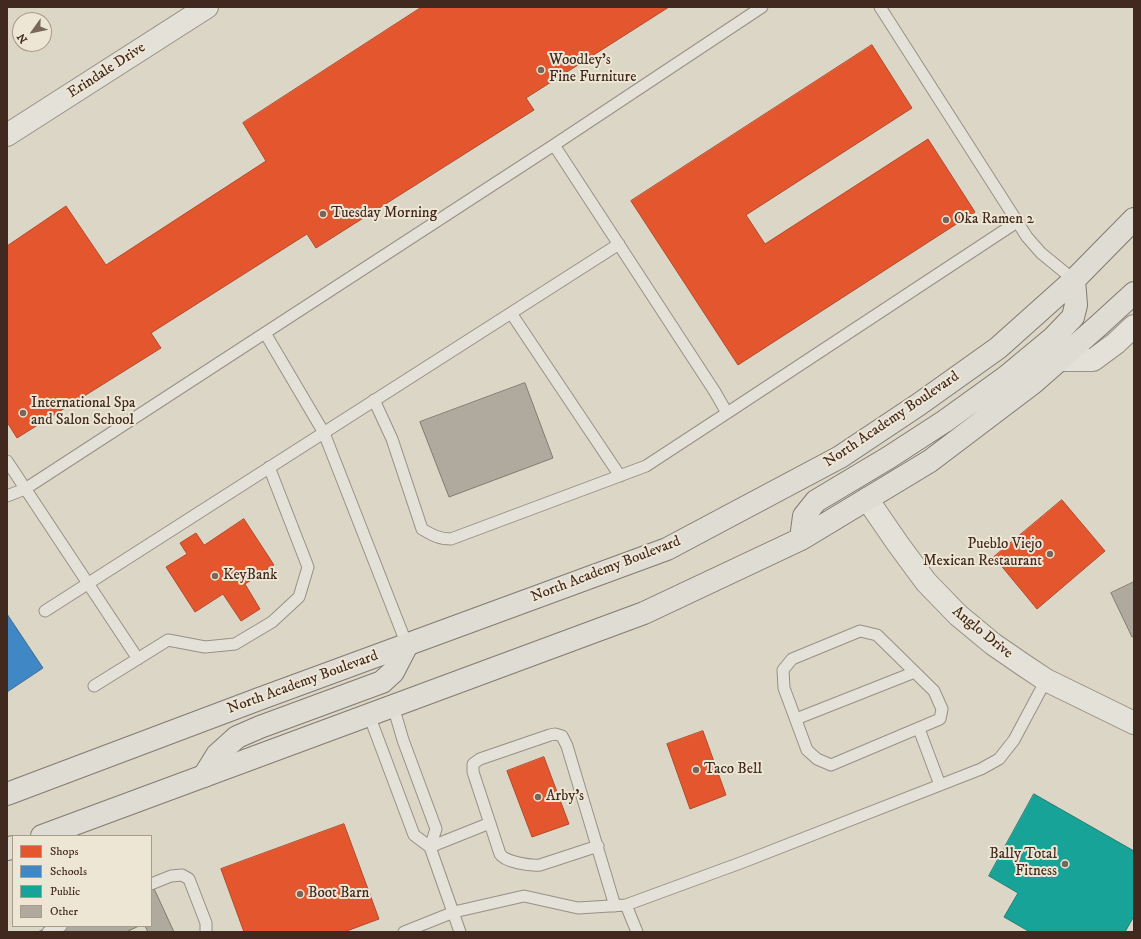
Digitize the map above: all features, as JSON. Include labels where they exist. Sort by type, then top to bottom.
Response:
[{"type":"main road","name":"North Academy Boulevard","points":[[7,794],[407,644],[667,549],[840,457],[918,405],[998,348],[1074,280],[1134,219]]},
{"type":"main road","points":[[801,539],[804,516],[816,501],[888,458],[945,421],[1006,377],[1053,338],[1073,317],[1076,305],[1074,280]]},
{"type":"main road","points":[[45,835],[644,613],[801,539],[930,461],[1060,360],[1134,293]]},
{"type":"main road","points":[[204,776],[217,755],[237,737],[382,682],[393,672],[407,644]]},
{"type":"street","name":"Erindale Drive","points":[[7,135],[207,7]]},
{"type":"street","points":[[1060,360],[1093,360],[1116,343],[1134,326]]},
{"type":"street","name":"Anglo Drive","points":[[867,499],[926,582],[958,615],[993,644],[1046,680],[1134,723]]},
{"type":"lane","points":[[7,496],[26,489],[554,145],[762,7]]},
{"type":"lane","points":[[880,7],[1027,237],[1041,253],[1074,280]]},
{"type":"lane","points":[[554,145],[715,392],[727,413]]},
{"type":"lane","points":[[374,400],[392,439],[422,528],[434,536],[442,539],[451,539],[646,466],[1017,222]]},
{"type":"lane","points":[[45,610],[619,244]]},
{"type":"lane","points":[[511,313],[620,476]]},
{"type":"lane","points":[[265,333],[324,433],[407,644]]},
{"type":"lane","points":[[7,461],[138,659]]},
{"type":"lane","points":[[94,686],[168,640],[205,647],[236,644],[272,622],[299,597],[308,566],[269,467]]},
{"type":"lane","points":[[860,631],[877,635],[915,672],[934,692],[942,709],[940,719],[831,765],[817,759],[807,750],[784,688],[783,670],[792,659],[860,631]]},
{"type":"lane","points":[[796,719],[915,672]]},
{"type":"lane","points":[[404,932],[454,912],[524,896],[578,908],[620,905],[743,862],[982,769],[999,759],[1014,740],[1046,680]]},
{"type":"lane","points":[[393,706],[403,740],[436,829],[430,847]]},
{"type":"lane","points":[[369,715],[414,835],[430,847],[460,932]]},
{"type":"lane","points":[[919,729],[940,785]]},
{"type":"lane","points":[[598,846],[540,865],[529,865],[506,860],[500,855],[473,772],[473,764],[480,759],[555,734],[562,736],[567,746],[598,846],[620,905],[637,932]]},
{"type":"lane","points":[[430,847],[490,823]]},
{"type":"lane","points":[[152,884],[171,876],[182,875],[189,879],[206,923],[206,932]]},
{"type":"lane","points":[[48,932],[59,927]]},
{"type":"building: Shops","points":[[422,7],[669,7],[526,98],[534,110],[316,248],[307,234],[151,333],[161,348],[17,438],[7,422],[7,246],[66,206],[106,265],[266,161],[243,123]]},
{"type":"building: Shops","points":[[872,45],[912,108],[746,215],[765,244],[928,139],[975,212],[738,365],[631,201]]},
{"type":"building: Shops","name":"Pueblo Viejo Mexican Restaurant","points":[[1062,500],[1105,551],[1037,609],[994,557]]},
{"type":"building: Shops","name":"KeyBank","points":[[244,519],[274,565],[245,584],[260,609],[241,621],[223,594],[195,612],[166,567],[187,554],[180,543],[196,533],[204,545]]},
{"type":"building: Shops","name":"Taco Bell","points":[[703,731],[726,795],[690,809],[667,744]]},
{"type":"building: Shops","name":"Arby's","points":[[544,757],[569,824],[532,837],[507,771]]},
{"type":"building: Shops","name":"Boot Barn","points":[[344,824],[379,919],[344,932],[244,932],[221,869]]},
{"type":"building: Schools","points":[[7,614],[43,668],[7,692]]},
{"type":"building: Public","name":"Bally Total Fitness","points":[[1034,794],[1134,851],[1134,916],[1125,932],[1030,932],[1004,917],[1018,893],[989,876]]},
{"type":"building: Other","points":[[525,383],[553,458],[449,497],[420,422]]},
{"type":"building: Other","points":[[1134,582],[1134,636],[1132,637],[1111,593]]},
{"type":"building: Other","points":[[152,884],[174,932],[148,932],[146,927],[152,927]]},
{"type":"building: Other","points":[[49,927],[137,927],[126,932],[38,932]]},
{"type":"place","name":"Woodley's Fine Furniture","points":[[541,70]]},
{"type":"place","name":"Tuesday Morning","points":[[323,214]]},
{"type":"place","name":"Oka Ramen 2","points":[[946,220]]},
{"type":"place","name":"International Spa and Salon School","points":[[23,413]]},
{"type":"place","name":"Pueblo Viejo Mexican Restaurant","points":[[1050,554]]},
{"type":"place","name":"KeyBank","points":[[215,576]]},
{"type":"place","name":"Taco Bell","points":[[696,770]]},
{"type":"place","name":"Arby's","points":[[538,797]]},
{"type":"place","name":"Bally Total Fitness","points":[[1065,864]]},
{"type":"place","name":"Boot Barn","points":[[300,894]]}]
